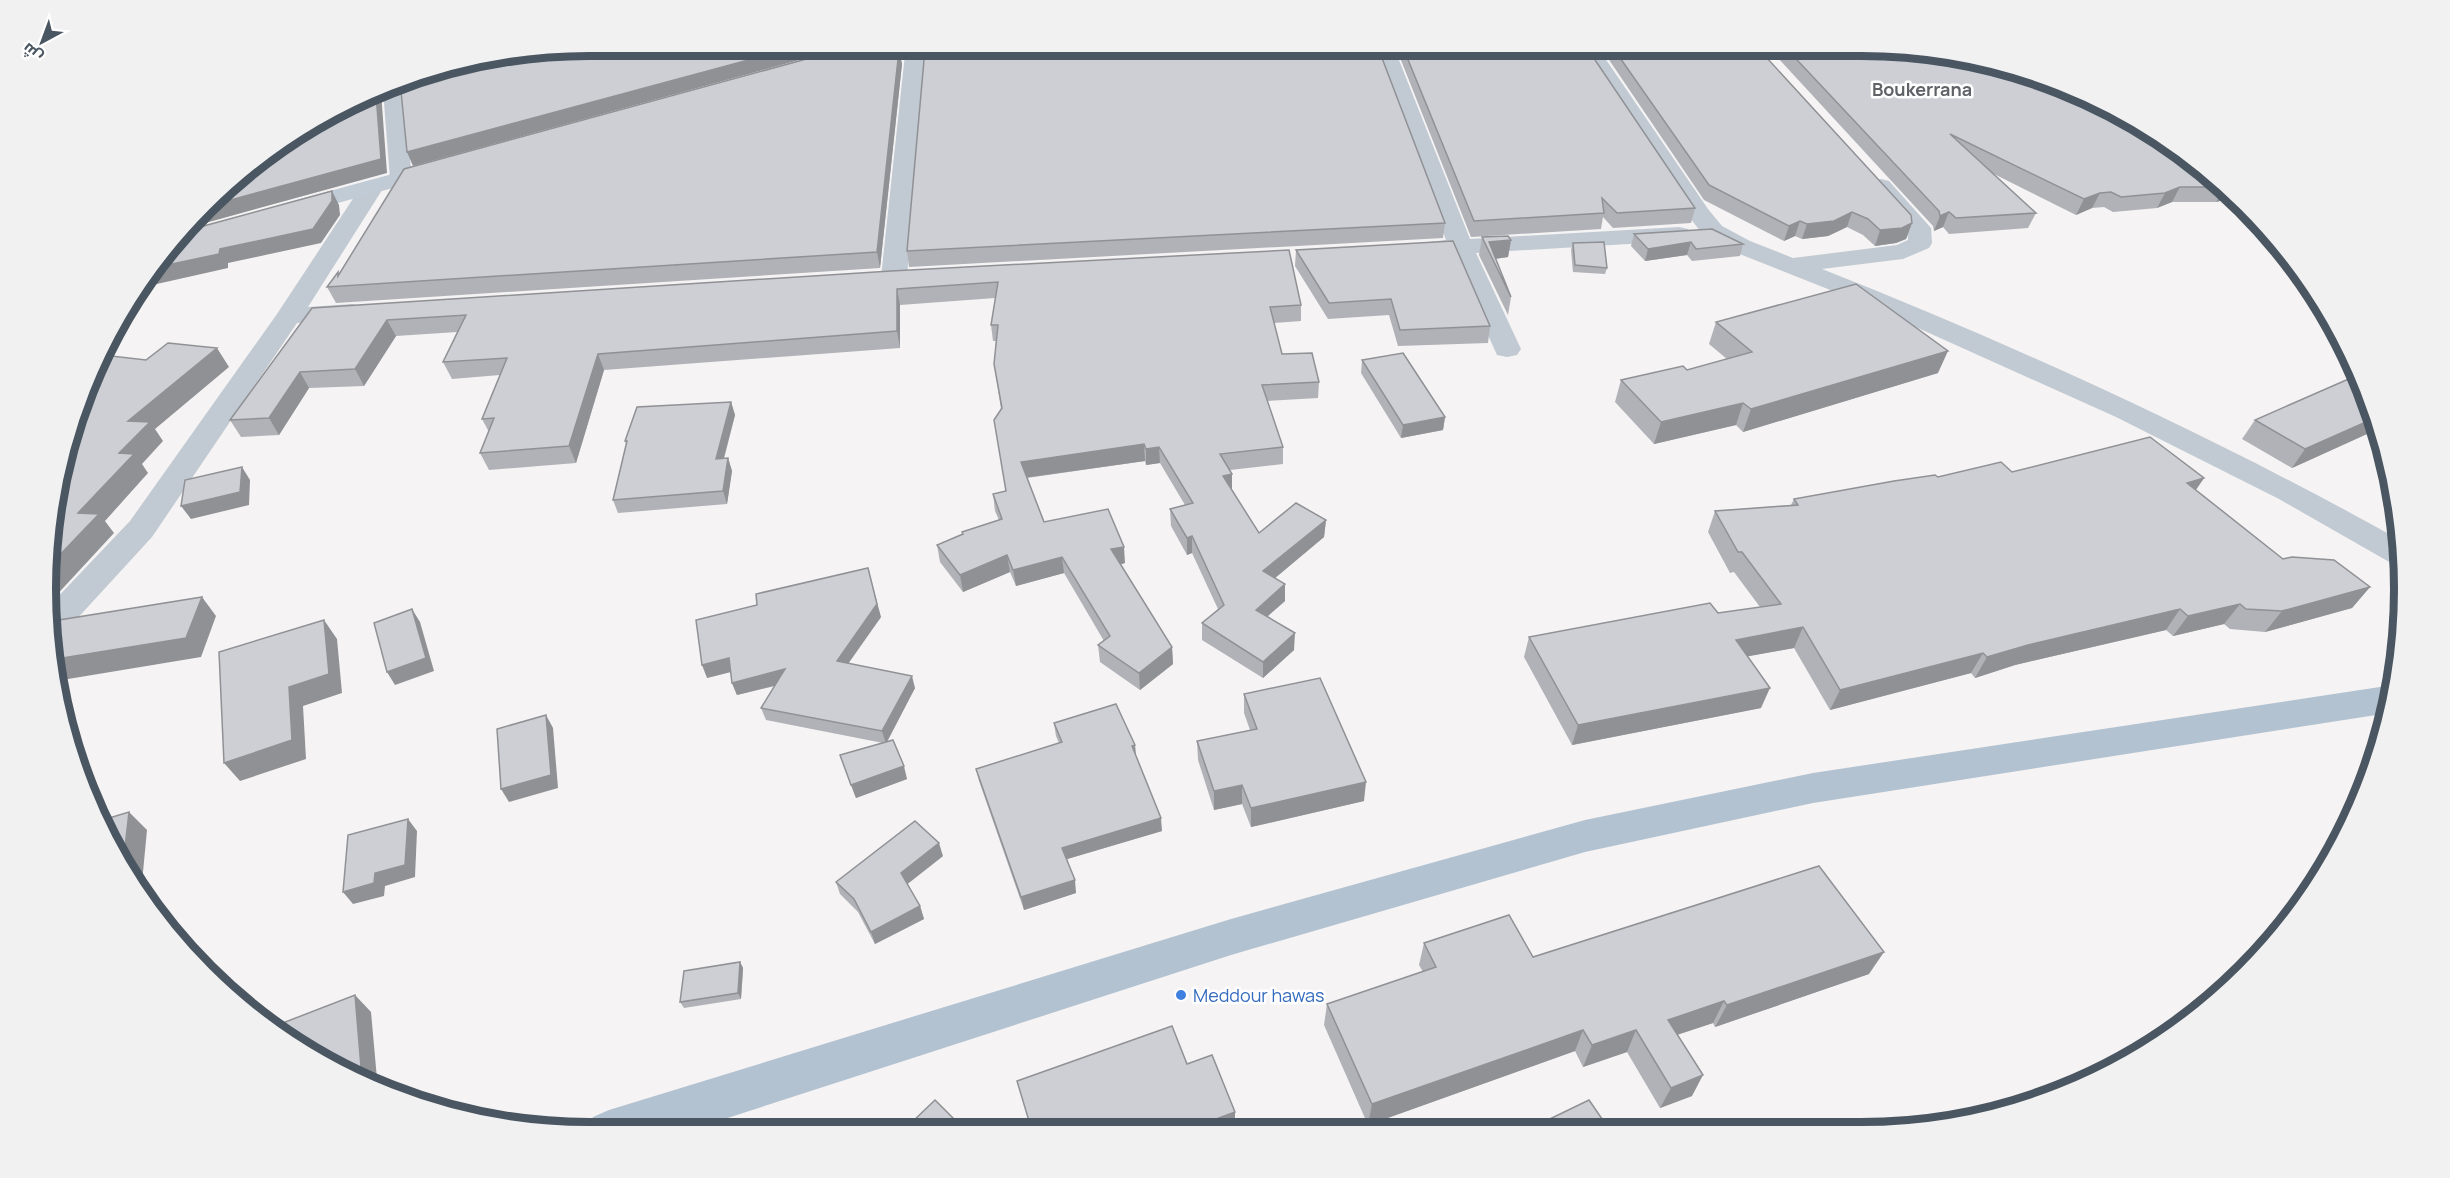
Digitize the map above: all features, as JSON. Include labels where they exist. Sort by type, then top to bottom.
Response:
[{"type":"main road","points":[[644,1122],[1231,937],[1585,836],[1813,788],[2382,701]]},
{"type":"street","points":[[810,65],[847,56]]},
{"type":"street","points":[[894,277],[916,56]]},
{"type":"street","points":[[1387,56],[1461,247],[1507,349]]},
{"type":"street","points":[[1593,56],[1699,214],[1713,231],[1791,266],[1867,296],[2126,411],[2290,492],[2392,547]]},
{"type":"street","points":[[394,93],[401,179]]},
{"type":"street","points":[[272,214],[458,163]]},
{"type":"street","points":[[1791,266],[1903,252],[1920,243],[1919,228],[1863,167]]},
{"type":"street","points":[[57,619],[141,529],[289,315],[372,187]]},
{"type":"street","points":[[1390,251],[1713,231]]},
{"type":"street","points":[[289,315],[372,310]]},
{"type":"building","points":[[763,56],[407,152],[401,90],[451,74],[519,60],[554,57]]},
{"type":"building","points":[[898,56],[877,252],[327,287],[338,272],[338,276],[404,169],[810,58]]},
{"type":"building","points":[[924,56],[1381,56],[1445,223],[907,251]]},
{"type":"building","points":[[1406,56],[1592,56],[1695,208],[1617,213],[1602,198],[1604,213],[1474,221]]},
{"type":"building","points":[[1619,56],[1765,56],[1911,215],[1912,223],[1902,228],[1880,230],[1868,219],[1852,212],[1834,221],[1807,224],[1800,221],[1789,226],[1709,185]]},
{"type":"building","points":[[1793,56],[1896,57],[1931,60],[1999,74],[2032,84],[2065,96],[2128,127],[2157,145],[2212,187],[2180,187],[2165,193],[2121,197],[2111,192],[2100,193],[2084,199],[1950,134],[2036,213],[1956,218],[1949,212],[1940,216],[1939,211]]},
{"type":"building","points":[[376,100],[381,159],[222,202],[264,166],[293,145],[322,127]]},
{"type":"building","points":[[332,191],[332,201],[313,229],[220,249],[219,254],[165,265],[197,228]]},
{"type":"building","points":[[1712,229],[1743,244],[1696,249],[1691,242],[1648,249],[1634,234]]},
{"type":"building","points":[[1508,236],[1511,240],[1489,242],[1511,297],[1482,237]]},
{"type":"building","points":[[1453,241],[1490,326],[1400,330],[1391,299],[1329,303],[1296,250]]},
{"type":"building","points":[[1604,242],[1607,268],[1575,265],[1573,243]]},
{"type":"building","points":[[1289,250],[1301,305],[1270,307],[1282,354],[1312,353],[1319,382],[1262,385],[1283,447],[1220,454],[1232,474],[1223,476],[1259,533],[1296,503],[1326,520],[1263,571],[1285,584],[1256,610],[1295,633],[1263,662],[1202,623],[1224,605],[1192,536],[1187,538],[1170,509],[1193,503],[1159,447],[1146,449],[1144,444],[1021,462],[1044,522],[1108,509],[1124,547],[1111,549],[1172,647],[1139,673],[1098,645],[1110,636],[1062,557],[1013,570],[1007,555],[960,575],[937,545],[963,534],[962,532],[1002,519],[993,494],[1006,491],[994,420],[1002,408],[994,364],[998,325],[991,325],[998,282],[897,289],[897,331],[598,354],[569,446],[480,453],[494,418],[482,419],[507,358],[443,362],[466,315],[387,320],[355,369],[300,372],[269,418],[230,420],[312,308],[891,271]]},
{"type":"building","points":[[1856,284],[1948,351],[1751,409],[1743,403],[1661,422],[1621,380],[1683,366],[1687,370],[1752,352],[1716,322]]},
{"type":"building","points":[[168,343],[217,348],[128,421],[150,422],[119,453],[134,454],[78,513],[99,514],[57,558],[66,485],[74,451],[96,385],[110,356],[146,360]]},
{"type":"building","points":[[1403,353],[1445,417],[1403,425],[1362,360]]},
{"type":"building","points":[[2351,378],[2367,422],[2305,449],[2255,420]]},
{"type":"building","points":[[731,402],[716,459],[728,458],[723,491],[613,500],[627,441],[625,441],[637,407]]},
{"type":"building","points":[[2150,437],[2204,478],[2187,483],[2283,559],[2292,557],[2334,560],[2370,587],[2282,611],[2246,609],[2240,604],[2188,616],[2180,609],[1987,657],[1983,653],[1840,690],[1803,627],[1736,640],[1770,688],[1578,725],[1529,637],[1710,603],[1718,613],[1781,604],[1742,552],[1738,552],[1715,511],[1798,505],[1794,499],[1894,481],[1935,475],[1938,477],[2001,462],[2012,472]]},
{"type":"building","points":[[242,467],[240,492],[181,506],[185,480]]},
{"type":"building","points":[[868,568],[877,604],[837,661],[912,676],[882,731],[761,708],[785,669],[732,683],[729,658],[702,665],[696,620],[757,605],[756,594]]},
{"type":"building","points":[[202,597],[186,638],[60,658],[57,620]]},
{"type":"building","points":[[412,609],[426,658],[387,672],[374,623]]},
{"type":"building","points":[[324,620],[329,674],[289,687],[292,740],[224,763],[219,652]]},
{"type":"building","points":[[1320,678],[1366,782],[1251,808],[1242,785],[1214,791],[1197,741],[1257,729],[1244,694]]},
{"type":"building","points":[[1116,704],[1135,745],[1132,746],[1161,818],[1062,848],[1075,880],[1021,897],[976,769],[1062,742],[1054,723]]},
{"type":"building","points":[[546,715],[551,775],[501,789],[497,729]]},
{"type":"building","points":[[893,740],[904,766],[851,785],[840,755]]},
{"type":"building","points":[[129,812],[125,851],[111,825],[108,818]]},
{"type":"building","points":[[408,819],[405,865],[375,873],[374,883],[343,892],[348,835]]},
{"type":"building","points":[[915,821],[939,843],[901,873],[920,906],[871,932],[854,899],[836,882]]},
{"type":"building","points":[[1819,866],[1884,952],[1727,1005],[1724,1001],[1668,1020],[1703,1075],[1671,1088],[1636,1030],[1592,1045],[1583,1030],[1372,1104],[1327,1004],[1436,967],[1424,943],[1509,915],[1533,957]]},
{"type":"building","points":[[740,962],[738,993],[680,1002],[684,971]]},
{"type":"building","points":[[355,995],[361,1071],[322,1051],[280,1024]]},
{"type":"building","points":[[1172,1026],[1187,1064],[1212,1055],[1235,1112],[1208,1122],[1029,1122],[1017,1081]]},
{"type":"building","points":[[935,1100],[957,1122],[912,1122]]},
{"type":"building","points":[[1589,1100],[1604,1122],[1544,1122]]},
{"type":"place","name":"Meddour hawas","points":[[1181,995]]},
{"type":"district","name":"Boukerrana","points":[[1922,89]]}]
